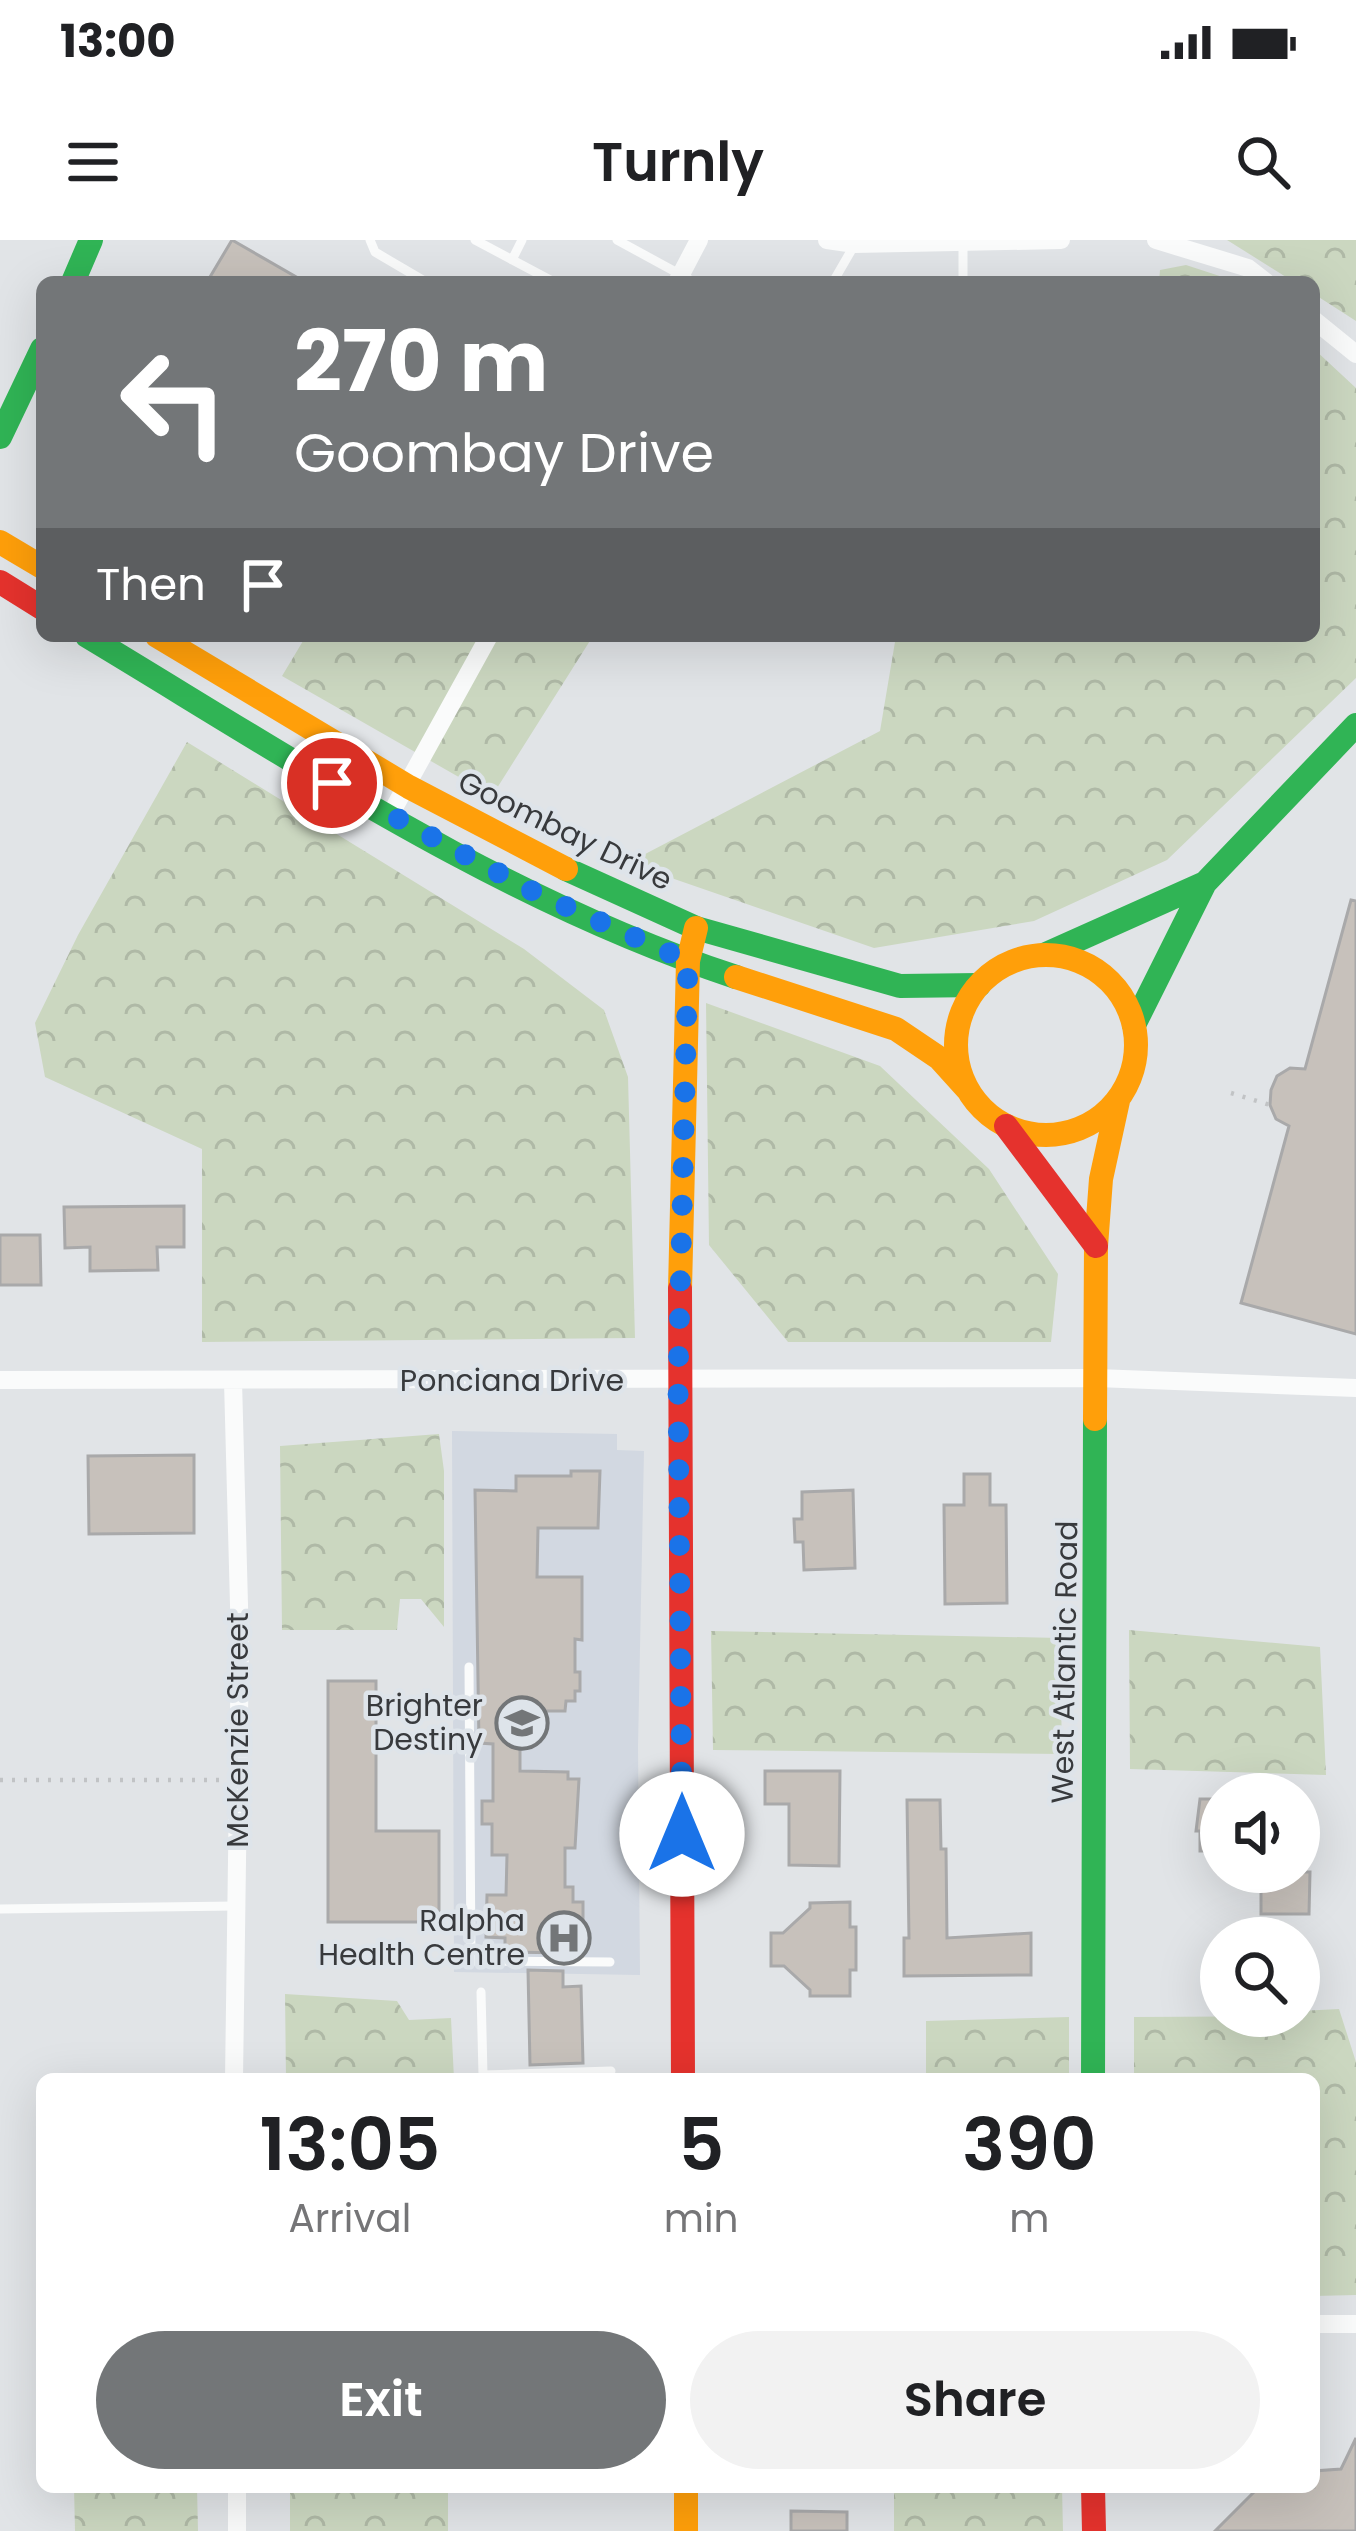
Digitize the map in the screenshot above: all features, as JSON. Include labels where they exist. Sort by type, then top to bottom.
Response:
[{"type":"main road","points":[[76,276],[92,240]]},
{"type":"main road","points":[[0,437],[36,362]]},
{"type":"main road","points":[[0,542],[36,563]]},
{"type":"main road","points":[[0,582],[36,604]]},
{"type":"main road","points":[[97,642],[389,817],[536,893],[688,961],[896,1029],[939,1058],[984,1111],[1006,1126],[1054,1135],[1078,1130],[1100,1118],[1118,1100],[1135,1065],[1135,1025],[1123,997],[1102,974],[1074,960],[1044,955]]},
{"type":"main road","name":"Goombay Drive","points":[[168,642],[409,787],[554,864],[696,928],[879,982],[921,988],[979,985]]},
{"type":"main road","points":[[200,706],[221,674]]},
{"type":"main road","points":[[1135,1025],[1205,883],[1356,725]]},
{"type":"main road","points":[[967,1089],[958,1063],[956,1035],[964,1008],[979,985],[1020,959],[1044,955],[1205,883]]},
{"type":"main road","points":[[683,2073],[678,1381],[688,961],[696,928]]},
{"type":"main road","name":"West Atlantic Road","points":[[1093,2073],[1096,1246],[1101,1179],[1118,1100]]},
{"type":"main road","points":[[1006,1126],[1096,1246]]},
{"type":"main road","points":[[686,2493],[686,2531]]},
{"type":"main road","points":[[1094,2493],[1094,2531]]},
{"type":"street","points":[[685,276],[700,240]]},
{"type":"street","points":[[827,240],[855,244],[1061,240]]},
{"type":"street","points":[[1156,240],[1248,268],[1258,276]]},
{"type":"street","points":[[1320,325],[1356,354]]},
{"type":"street","points":[[389,817],[486,642]]},
{"type":"street","name":"Ponciana Drive","points":[[0,1380],[1097,1378],[1356,1388]]},
{"type":"street","name":"McKenzie Street","points":[[233,1381],[240,1642],[234,2073]]},
{"type":"street","points":[[1320,2324],[1356,2324]]},
{"type":"street","points":[[237,2493],[237,2531]]},
{"type":"lane","points":[[370,240],[375,252],[416,276]]},
{"type":"lane","points":[[475,240],[543,276]]},
{"type":"lane","points":[[512,260],[522,240]]},
{"type":"lane","points":[[616,240],[679,276]]},
{"type":"lane","points":[[962,276],[963,243]]},
{"type":"lane","points":[[836,276],[855,244]]},
{"type":"lane","points":[[470,1667],[471,1961],[610,1962]]},
{"type":"lane","points":[[0,1909],[236,1906]]},
{"type":"lane","points":[[481,1992],[483,2073]]},
{"type":"lane","points":[[547,2073],[611,2071]]},
{"type":"path","points":[[1232,1093],[1270,1105]]},
{"type":"path","points":[[0,1780],[237,1780]]},
{"type":"shaded area","points":[[452,1431],[617,1434],[617,1450],[644,1451],[638,1747],[640,1975],[454,1972]]},
{"type":"green space","points":[[1227,240],[1356,240],[1356,321],[1320,298],[1320,276],[1284,276]]},
{"type":"green space","points":[[1186,265],[1220,276],[1160,276],[1160,270]]},
{"type":"green space","points":[[1320,355],[1356,388],[1356,678],[1167,860],[1034,921],[874,948],[628,863],[880,731],[895,642],[1320,642]]},
{"type":"green space","points":[[302,642],[589,642],[492,796],[282,676]]},
{"type":"green space","points":[[187,742],[524,949],[604,1010],[628,1077],[635,1338],[202,1342],[202,1149],[45,1077],[35,1023],[78,935]]},
{"type":"green space","points":[[706,1003],[880,1066],[989,1169],[1058,1274],[1051,1342],[788,1342],[709,1245]]},
{"type":"green space","points":[[439,1434],[444,1471],[444,1627],[421,1599],[400,1599],[397,1630],[282,1630],[280,1446]]},
{"type":"green space","points":[[1129,1630],[1320,1647],[1326,1775],[1130,1769]]},
{"type":"green space","points":[[711,1631],[1060,1638],[1062,1754],[713,1750]]},
{"type":"green space","points":[[285,1994],[397,2001],[409,2020],[451,2018],[454,2073],[286,2073]]},
{"type":"green space","points":[[1339,2009],[1356,2062],[1356,2295],[1320,2296],[1320,2073],[1134,2073],[1134,2017],[1200,2017],[1200,2037],[1320,2037],[1320,2010]]},
{"type":"green space","points":[[1069,2017],[1069,2073],[926,2073],[926,2021]]},
{"type":"green space","points":[[74,2493],[197,2493],[198,2531],[75,2531]]},
{"type":"green space","points":[[290,2493],[448,2493],[448,2531],[290,2531]]},
{"type":"green space","points":[[894,2493],[1062,2493],[1063,2531],[894,2531]]},
{"type":"building","points":[[232,240],[295,276],[211,276]]},
{"type":"building","points":[[1351,900],[1356,901],[1356,1334],[1241,1303],[1289,1126],[1276,1119],[1271,1090],[1277,1076],[1290,1068],[1305,1069]]},
{"type":"building","points":[[184,1206],[184,1247],[157,1247],[158,1270],[90,1271],[90,1247],[65,1248],[64,1207]]},
{"type":"building","points":[[0,1235],[40,1235],[41,1285],[0,1285]]},
{"type":"building","points":[[194,1455],[194,1533],[89,1534],[88,1456]]},
{"type":"building","points":[[571,1471],[600,1471],[598,1528],[538,1528],[537,1577],[582,1577],[582,1640],[575,1639],[580,1691],[575,1691],[575,1701],[566,1701],[565,1711],[541,1711],[541,1722],[528,1722],[527,1735],[520,1735],[520,1771],[568,1772],[568,1779],[579,1779],[575,1848],[565,1848],[565,1887],[573,1887],[573,1902],[583,1902],[583,1927],[573,1927],[572,1947],[564,1947],[564,1953],[505,1952],[505,1938],[486,1937],[487,1895],[506,1895],[507,1855],[492,1855],[492,1824],[482,1824],[482,1801],[493,1801],[493,1744],[479,1743],[475,1490],[516,1491],[516,1476],[571,1476]]},
{"type":"building","points":[[964,1474],[990,1474],[990,1505],[1006,1505],[1007,1603],[945,1604],[944,1505],[964,1505]]},
{"type":"building","points":[[853,1490],[855,1568],[804,1570],[803,1542],[795,1542],[794,1519],[802,1519],[802,1492]]},
{"type":"building","points":[[328,1681],[376,1681],[376,1831],[439,1831],[439,1922],[328,1922]]},
{"type":"building","points":[[765,1771],[840,1771],[839,1866],[789,1865],[789,1804],[765,1804]]},
{"type":"building","points":[[907,1800],[940,1800],[947,1938],[1031,1933],[1031,1975],[904,1976],[904,1938],[909,1938]]},
{"type":"building","points":[[1261,1893],[1310,1893],[1309,1914],[1261,1914]]},
{"type":"building","points":[[850,1902],[850,1927],[856,1927],[856,1970],[850,1970],[850,1996],[810,1996],[810,1990],[784,1966],[771,1966],[771,1933],[783,1933],[810,1903]]},
{"type":"building","points":[[528,1970],[563,1971],[563,1987],[581,1986],[583,2063],[530,2065]]},
{"type":"building","points":[[1356,2438],[1356,2531],[1215,2531],[1253,2493],[1320,2493],[1320,2471],[1341,2469]]},
{"type":"building","points":[[791,2511],[847,2512],[847,2531],[791,2531]]},
{"type":"traffic: fast","points":[[76,276],[91,240]]},
{"type":"traffic: fast","points":[[0,437],[36,362]]},
{"type":"traffic: fast","points":[[97,642],[323,779],[484,869],[650,946],[736,977]]},
{"type":"traffic: fast","points":[[1134,1025],[1205,883],[1356,725]]},
{"type":"traffic: fast","points":[[566,869],[696,928],[900,986],[979,985]]},
{"type":"traffic: fast","points":[[1044,955],[1205,883]]},
{"type":"traffic: fast","points":[[1093,2073],[1095,1419]]},
{"type":"traffic: slow","points":[[0,542],[36,563]]},
{"type":"traffic: slow","points":[[167,642],[409,787],[566,869]]},
{"type":"traffic: slow","points":[[680,1289],[688,961],[696,928]]},
{"type":"traffic: slow","points":[[1046,955],[1080,962],[1109,982],[1129,1011],[1136,1045],[1129,1079],[1109,1108],[1080,1128],[1046,1135],[1012,1128],[983,1108],[963,1079],[956,1045],[963,1011],[983,982],[1012,962],[1046,955]]},
{"type":"traffic: slow","points":[[736,977],[896,1029],[939,1058],[967,1089]]},
{"type":"traffic: slow","points":[[1095,1419],[1096,1246],[1101,1179],[1118,1101]]},
{"type":"traffic: slow","points":[[686,2493],[686,2531]]},
{"type":"traffic: jam","points":[[0,582],[36,604]]},
{"type":"traffic: jam","points":[[1006,1126],[1096,1246]]},
{"type":"traffic: jam","points":[[680,1289],[683,2073]]},
{"type":"traffic: jam","points":[[1093,2493],[1094,2531]]},
{"type":"place","name":"Brighter Destiny","points":[[522,1723]]},
{"type":"place","name":"Ralpha Health Centre","points":[[564,1938]]},
{"type":"route","points":[[332,783],[536,893],[688,961],[678,1381],[682,1834]]}]
